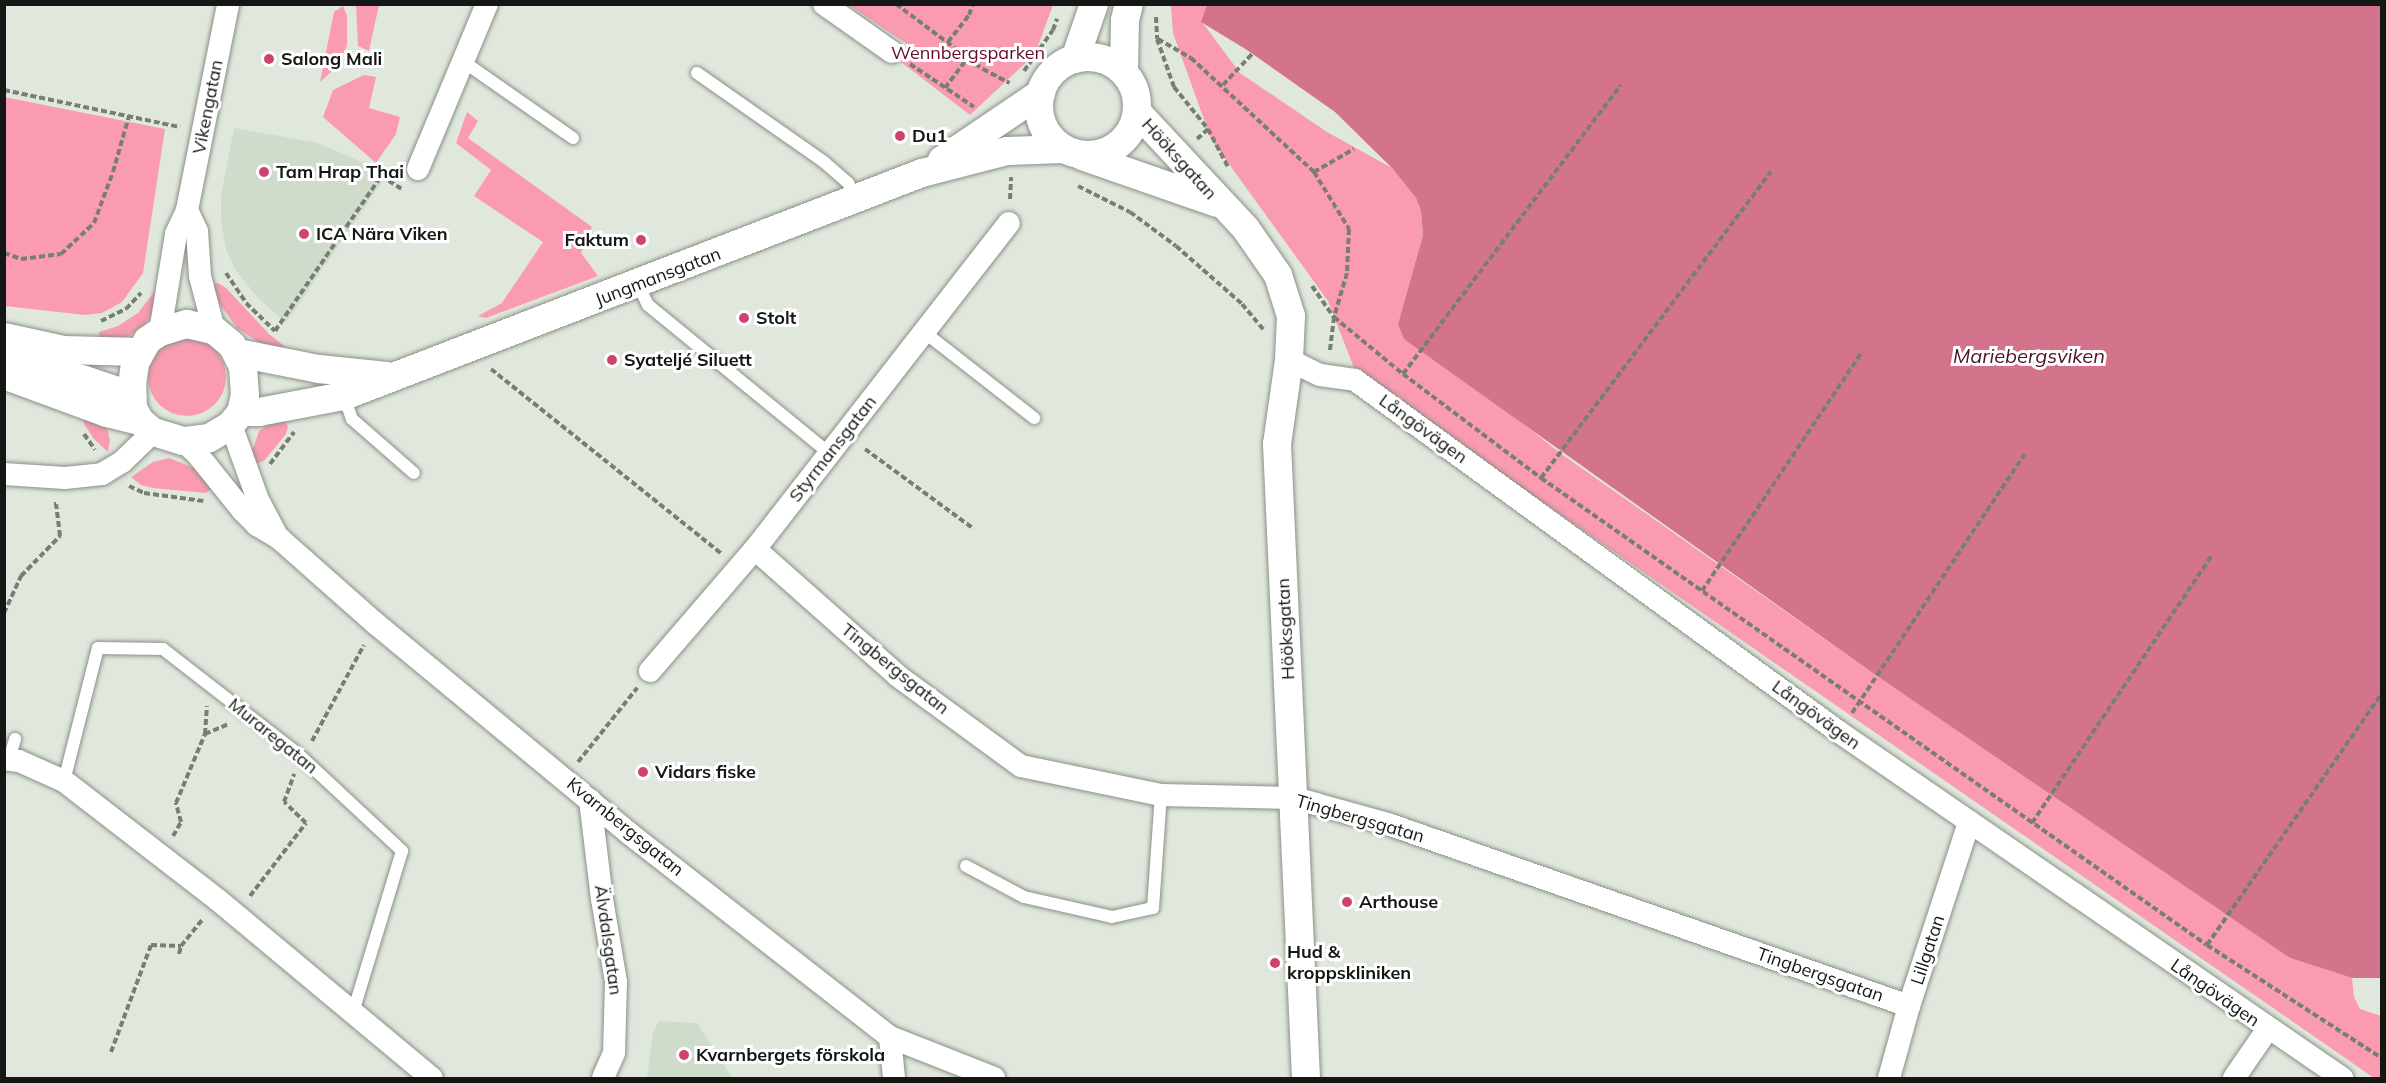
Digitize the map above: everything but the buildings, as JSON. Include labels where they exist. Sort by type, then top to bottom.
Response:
[{"type":"street","name":"Vikengatan","points":[[160,332],[176,234],[187,210],[228,4]]},
{"type":"street","points":[[418,169],[487,4]]},
{"type":"street","points":[[824,4],[892,52]]},
{"type":"street","points":[[1075,59],[1094,4]]},
{"type":"street","points":[[1124,72],[1101,59],[1075,59],[1030,85],[1046,131],[1071,151],[1106,152],[1119,144],[1129,132],[1138,114],[1135,94],[1124,72],[1125,20],[1129,4]]},
{"type":"street","name":"Jungmansgatan","points":[[922,173],[1030,85]]},
{"type":"street","name":"Hööksgatan","points":[[1138,114],[1220,204],[1246,229],[1278,275],[1290,316],[1289,360],[1277,444],[1306,1078]]},
{"type":"street","name":"Jungmansgatan","points":[[236,419],[259,412],[345,395],[392,376],[464,352],[922,173],[1007,151],[1071,151]]},
{"type":"street","name":"Hööksgatan","points":[[1071,151],[1220,204]]},
{"type":"street","points":[[187,210],[197,231],[200,276],[214,330]]},
{"type":"street","name":"Styrmansgatan","points":[[650,671],[755,549],[1009,223]]},
{"type":"street","points":[[4,360],[85,380],[142,416],[183,441],[209,438],[236,419],[246,380],[238,353],[214,330],[187,324],[160,332],[140,352],[132,375],[142,416],[122,462],[102,474],[65,478],[4,474]]},
{"type":"street","points":[[4,336],[64,350],[140,352]]},
{"type":"street","name":"Jungmansgatan","points":[[238,353],[345,395]]},
{"type":"street","name":"Långövägen","points":[[1289,360],[1320,375],[1355,380],[1839,732],[2267,1030],[2342,1078]]},
{"type":"street","points":[[4,375],[107,413],[142,416]]},
{"type":"street","name":"Kvarnbergsgatan","points":[[236,419],[258,500],[279,539]]},
{"type":"street","name":"Kvarnbergsgatan","points":[[183,441],[208,467],[243,511],[279,539],[375,623],[590,800],[891,1037],[994,1078]]},
{"type":"street","name":"Tingbergsgatan","points":[[755,549],[898,676],[1021,766],[1161,795],[1294,798],[1388,824],[1909,1006]]},
{"type":"street","points":[[9,752],[19,761],[64,781],[163,856],[432,1078]]},
{"type":"street","name":"Älvdalsgatan","points":[[590,800],[602,898],[616,982],[614,1053],[603,1078]]},
{"type":"street","name":"Lillgatan","points":[[1889,1078],[1909,1006],[1969,822]]},
{"type":"street","points":[[2234,1078],[2267,1030]]},
{"type":"street","points":[[891,1037],[894,1078]]},
{"type":"lane","points":[[464,62],[573,138]]},
{"type":"lane","points":[[697,73],[824,162],[848,183],[857,198]]},
{"type":"lane","points":[[638,284],[648,304],[829,453]]},
{"type":"lane","points":[[924,332],[1034,418]]},
{"type":"lane","points":[[345,395],[414,473]]},
{"type":"lane","name":"Muraregatan","points":[[64,781],[98,648],[163,649],[297,753],[402,851],[353,1012]]},
{"type":"lane","points":[[966,866],[1024,897],[1112,917],[1153,908],[1161,795]]},
{"type":"path","points":[[896,4],[968,58],[1013,86],[1006,93]]},
{"type":"path","points":[[948,42],[969,15],[974,4]]},
{"type":"path","points":[[1030,85],[1059,13]]},
{"type":"path","points":[[1156,16],[1157,39],[1174,87],[1208,129],[1233,176]]},
{"type":"path","points":[[1157,39],[1191,58],[1223,85],[1314,172],[1349,229],[1347,273],[1334,317]]},
{"type":"path","points":[[892,52],[977,110]]},
{"type":"path","points":[[1223,85],[1253,53]]},
{"type":"path","points":[[945,88],[968,58]]},
{"type":"path","points":[[1403,374],[1621,85]]},
{"type":"path","points":[[4,90],[202,134]]},
{"type":"path","points":[[4,253],[21,259],[61,254],[94,223],[113,172],[129,116]]},
{"type":"path","points":[[1314,172],[1354,149]]},
{"type":"path","points":[[1009,223],[1011,168]]},
{"type":"path","points":[[275,331],[381,176],[403,190],[418,169]]},
{"type":"path","points":[[1541,478],[1771,172]]},
{"type":"path","points":[[1130,212],[1176,246],[1242,304],[1289,360]]},
{"type":"path","points":[[225,271],[246,303],[280,335]]},
{"type":"path","points":[[1308,280],[1334,317],[1403,374],[1541,478],[1861,700],[2207,945],[2382,1058]]},
{"type":"path","points":[[98,321],[115,316],[126,309],[145,288]]},
{"type":"path","points":[[1702,591],[1862,352]]},
{"type":"path","points":[[490,369],[739,567]]},
{"type":"path","points":[[264,472],[290,440],[294,430]]},
{"type":"path","points":[[845,434],[974,529]]},
{"type":"path","points":[[1861,700],[2025,454]]},
{"type":"path","points":[[123,481],[133,489],[144,493],[210,500]]},
{"type":"path","points":[[4,614],[21,576],[60,537],[56,504],[45,503]]},
{"type":"path","points":[[2032,823],[2213,554]]},
{"type":"path","points":[[565,779],[650,671]]},
{"type":"path","points":[[2207,945],[2382,693]]},
{"type":"path","points":[[163,856],[181,822],[176,803],[205,734]]},
{"type":"path","points":[[179,954],[181,946],[218,900]]},
{"type":"path","points":[[111,1052],[151,945],[181,946]]},
{"type":"shaded area","points":[[234,128],[318,143],[388,173],[286,323],[257,297],[235,269],[226,250],[221,221],[221,196]]},
{"type":"shaded area","name":"Kvarnbergets förskola","points":[[659,1021],[697,1023],[732,1078],[647,1078],[653,1032]]},
{"type":"green space","points":[[356,5],[379,5],[369,51],[358,46]]},
{"type":"green space","name":"Wennbergsparken","points":[[849,5],[1053,5],[1035,54],[970,115],[897,59],[907,44]]},
{"type":"green space","points":[[1171,5],[1207,5],[1202,22],[1240,73],[1327,132],[1392,168],[1416,198],[1421,211],[1423,235],[1398,324],[1560,453],[1877,676],[2290,958],[2352,978],[2354,997],[2360,1009],[2381,1016],[2381,1078],[2374,1078],[1356,373],[1328,301],[1211,139],[1173,33]]},
{"type":"green space","points":[[343,6],[347,16],[347,45],[341,63],[320,82],[334,12]]},
{"type":"green space","points":[[364,75],[376,77],[369,108],[400,117],[396,134],[376,163],[323,117],[333,90]]},
{"type":"green space","points":[[4,97],[165,129],[143,273],[122,302],[102,313],[85,315],[5,306]]},
{"type":"green space","points":[[467,112],[478,121],[468,138],[592,227],[581,253],[598,276],[486,318],[478,316],[502,303],[543,242],[474,196],[491,170],[456,143]]},
{"type":"green space","points":[[218,283],[226,288],[269,334],[283,345],[285,353],[272,351],[237,328],[214,296],[211,285]]},
{"type":"green space","points":[[158,287],[153,312],[145,324],[132,334],[112,343],[100,343],[99,332],[118,326],[138,313]]},
{"type":"green space","points":[[187,338],[202,341],[219,355],[226,377],[223,392],[209,409],[187,416],[172,413],[155,399],[148,377],[151,362],[165,345]]},
{"type":"green space","points":[[82,414],[102,422],[107,428],[110,440],[108,452],[94,439],[84,424]]},
{"type":"green space","points":[[283,415],[288,427],[286,434],[264,461],[255,464],[251,454],[259,431]]},
{"type":"green space","points":[[169,458],[194,468],[212,488],[206,493],[153,488],[141,485],[131,477],[153,462]]},
{"type":"water","name":"Mariebergsviken","points":[[1207,5],[2381,5],[2381,978],[2352,978],[2290,958],[1877,676],[1404,339],[1398,324],[1423,235],[1421,211],[1416,198],[1392,168],[1335,112],[1247,50],[1201,22]]},
{"type":"place","name":"Salong Mali","points":[[269,59]]},
{"type":"place","name":"Du1","points":[[900,136]]},
{"type":"place","name":"Tam Hrap Thai","points":[[264,172]]},
{"type":"place","name":"ICA Nära Viken","points":[[304,234]]},
{"type":"place","name":"Faktum","points":[[641,240]]},
{"type":"place","name":"Stolt","points":[[744,318]]},
{"type":"place","name":"Syateljé Siluett","points":[[612,360]]},
{"type":"place","name":"Vidars fiske","points":[[643,772]]},
{"type":"place","name":"Arthouse","points":[[1347,902]]},
{"type":"place","name":"Hud & kroppskliniken","points":[[1275,963]]},
{"type":"place","name":"Kvarnbergets förskola","points":[[684,1055]]}]
